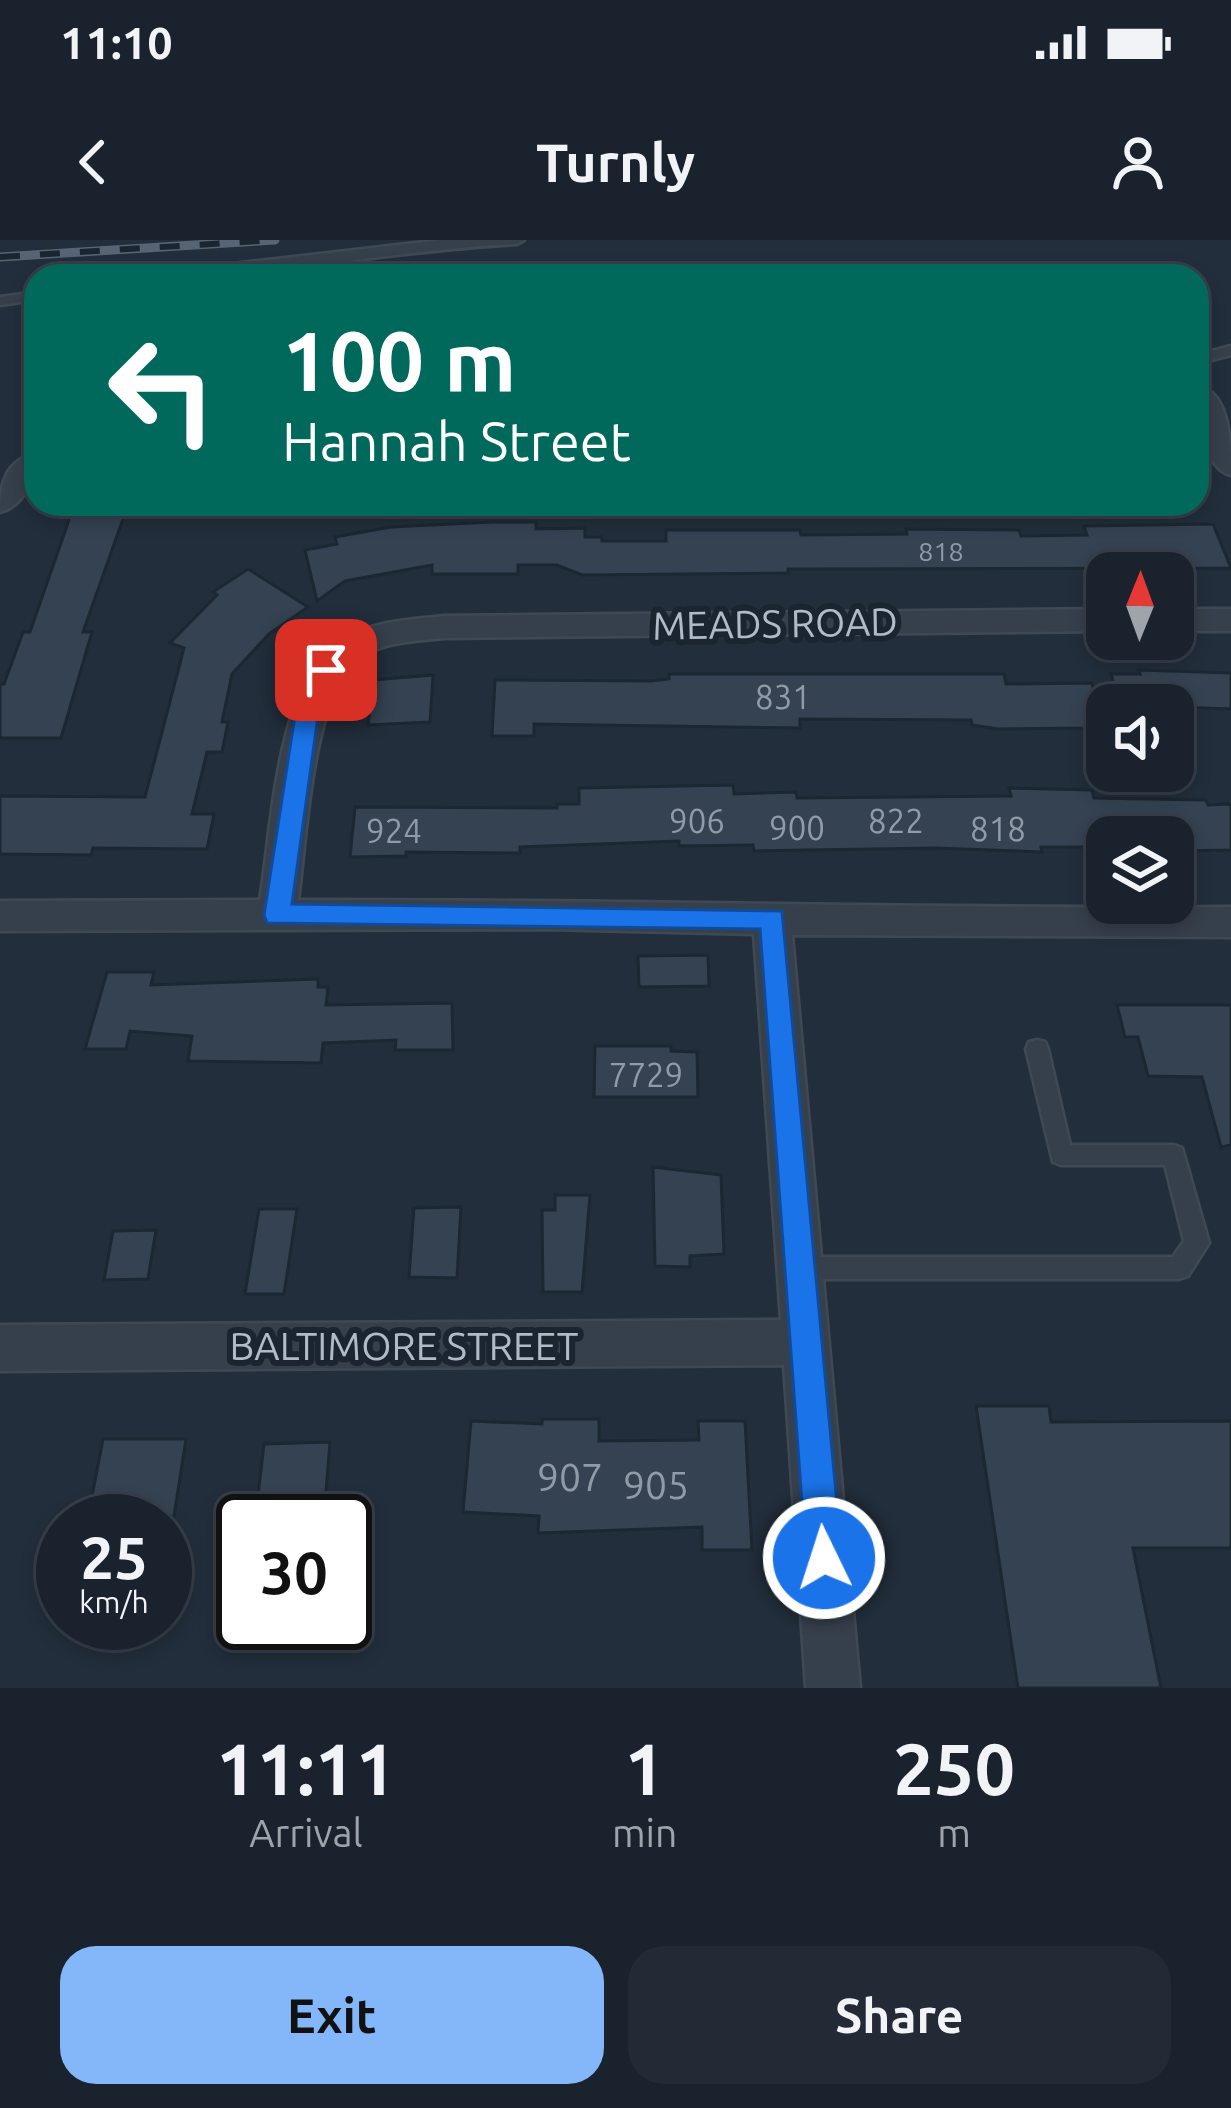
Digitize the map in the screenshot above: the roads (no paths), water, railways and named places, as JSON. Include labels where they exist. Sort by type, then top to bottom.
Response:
[{"type":"street","points":[[1209,417],[1231,466]]},
{"type":"street","points":[[0,503],[24,474]]},
{"type":"street","name":"MEADS ROAD","points":[[277,915],[308,709],[326,670],[352,648],[385,634],[444,627],[1086,620]]},
{"type":"street","points":[[1194,620],[1231,620]]},
{"type":"street","points":[[0,916],[1231,922]]},
{"type":"street","points":[[772,919],[833,1688]]},
{"type":"street","name":"BALTIMORE STREET","points":[[0,1348],[808,1342]]},
{"type":"lane","points":[[265,264],[517,240]]},
{"type":"lane","points":[[802,1268],[1179,1268],[1197,1243],[1174,1155],[1061,1155],[1037,1049]]},
{"type":"railway","points":[[0,257],[275,240]]}]
